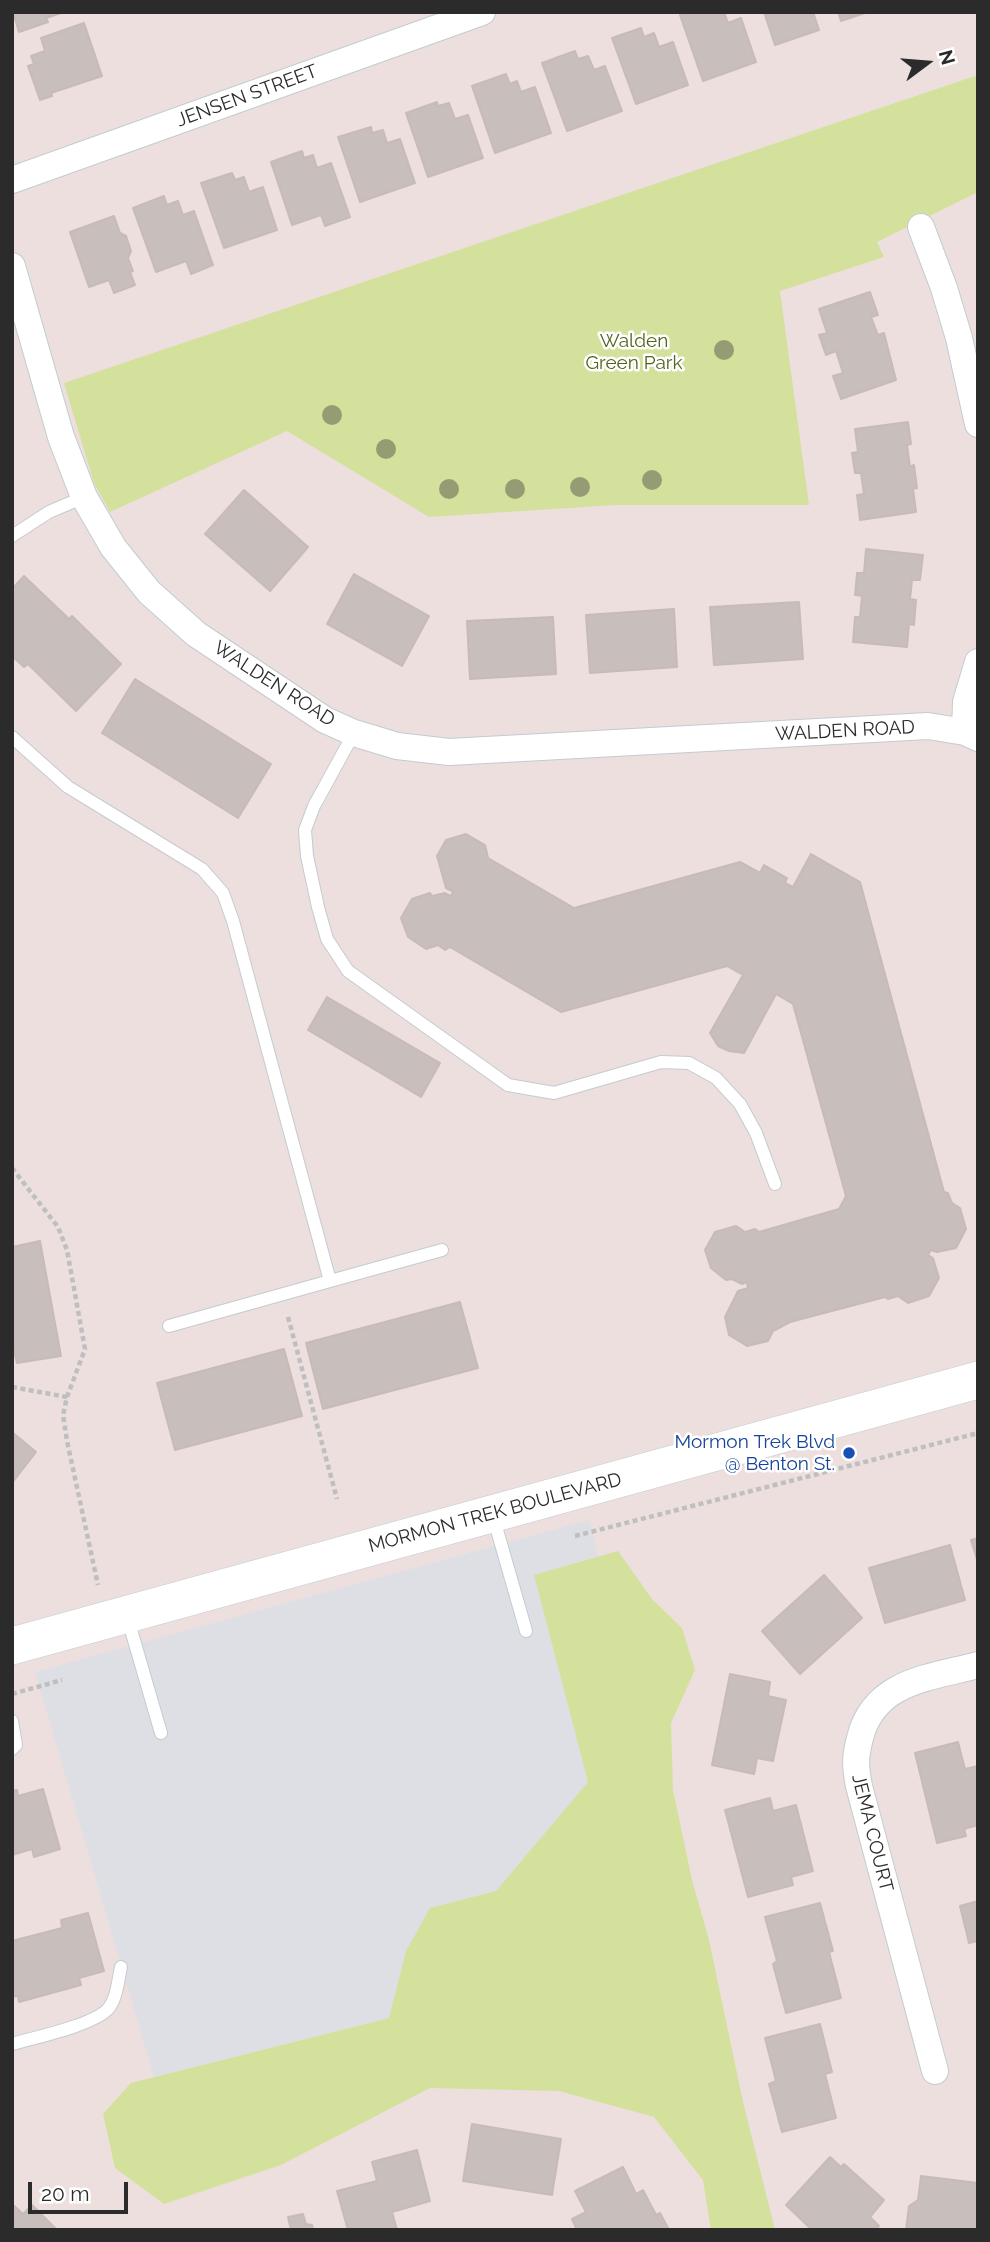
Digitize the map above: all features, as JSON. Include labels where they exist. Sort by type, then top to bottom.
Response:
[{"type":"main road","name":"MORMON TREK BOULEVARD","points":[[12,1646],[978,1380]]},
{"type":"street","name":"JENSEN STREET","points":[[12,180],[478,13]]},
{"type":"street","points":[[921,227],[959,338],[978,424]]},
{"type":"street","name":"WALDEN ROAD","points":[[12,266],[61,438],[84,497],[113,547],[149,592],[196,635],[325,720],[354,733],[397,746],[449,752],[928,726],[971,735]]},
{"type":"street","points":[[971,735],[966,702],[978,662]]},
{"type":"street","name":"JEMA COURT","points":[[935,2071],[854,1760],[864,1719],[882,1697],[907,1684],[978,1665]]},
{"type":"lane","points":[[12,536],[49,512],[84,497]]},
{"type":"lane","points":[[354,733],[314,806],[305,830],[307,856],[327,939],[348,971],[508,1085],[554,1093],[661,1062],[689,1063],[716,1078],[740,1104],[756,1133],[775,1184]]},
{"type":"lane","points":[[12,737],[68,786],[202,869],[223,893],[233,921],[330,1281]]},
{"type":"lane","points":[[169,1326],[442,1250]]},
{"type":"lane","points":[[493,1514],[526,1631]]},
{"type":"lane","points":[[127,1615],[161,1733]]},
{"type":"lane","points":[[12,1721],[16,1745],[12,1749]]},
{"type":"lane","points":[[12,2044],[79,2025],[107,2010],[114,1997],[121,1967]]},
{"type":"path","points":[[12,1168],[58,1227],[67,1250],[85,1349],[67,1397],[64,1415],[67,1441],[99,1589]]},
{"type":"path","points":[[286,1309],[337,1499]]},
{"type":"path","points":[[12,1387],[67,1397]]},
{"type":"path","points":[[575,1536],[978,1433]]},
{"type":"path","points":[[12,1694],[62,1680]]},
{"type":"shaded area","points":[[589,1520],[692,1942],[154,2077],[35,1672]]},
{"type":"green space","name":"Walden Green Park","points":[[978,75],[978,192],[877,242],[884,257],[780,291],[809,505],[616,505],[429,517],[287,431],[110,512],[94,483],[64,383]]},
{"type":"green space","points":[[618,1551],[652,1599],[682,1628],[695,1670],[671,1723],[673,1790],[692,1880],[709,1940],[743,2102],[775,2230],[711,2230],[703,2180],[654,2117],[559,2091],[430,2088],[281,2165],[164,2204],[115,2168],[103,2114],[131,2083],[389,2018],[406,1951],[430,1908],[496,1891],[588,1782],[534,1575]]},
{"type":"building","points":[[13,12],[64,12],[46,18],[48,22],[19,32]]},
{"type":"building","points":[[688,12],[724,12],[728,23],[741,18],[756,62],[703,81],[680,15]]},
{"type":"building","points":[[764,12],[813,12],[819,30],[775,45]]},
{"type":"building","points":[[838,12],[868,12],[841,21]]},
{"type":"building","points":[[84,23],[102,76],[51,93],[52,96],[40,100],[28,66],[34,64],[31,56],[45,51],[41,38]]},
{"type":"building","points":[[641,28],[644,37],[654,33],[659,47],[673,42],[688,85],[636,104],[612,38]]},
{"type":"building","points":[[575,51],[578,59],[588,56],[594,70],[605,66],[622,111],[567,131],[542,63]]},
{"type":"building","points":[[506,74],[510,84],[517,81],[521,92],[535,87],[551,133],[495,153],[472,86]]},
{"type":"building","points":[[437,102],[438,106],[449,103],[455,119],[468,115],[483,158],[428,177],[406,113]]},
{"type":"building","points":[[371,127],[372,133],[383,130],[387,143],[400,139],[415,183],[360,202],[338,137]]},
{"type":"building","points":[[302,151],[304,158],[313,155],[317,168],[331,163],[350,217],[325,226],[321,215],[292,225],[271,162]]},
{"type":"building","points":[[232,173],[235,180],[244,177],[249,192],[263,187],[277,230],[224,248],[201,183]]},
{"type":"building","points":[[164,196],[167,205],[178,201],[183,215],[194,211],[213,265],[191,274],[186,261],[156,272],[133,208]]},
{"type":"building","points":[[114,216],[131,251],[128,258],[135,285],[114,293],[109,280],[89,287],[70,232]]},
{"type":"building","points":[[870,292],[878,315],[871,317],[878,335],[884,333],[896,380],[841,399],[833,376],[843,373],[836,351],[826,355],[819,335],[827,333],[819,309]]},
{"type":"building","points":[[908,422],[910,467],[914,465],[917,488],[913,489],[916,512],[860,520],[857,495],[864,494],[861,473],[855,473],[852,453],[858,452],[855,429]]},
{"type":"building","points":[[244,490],[308,547],[270,591],[205,534]]},
{"type":"building","points":[[866,549],[923,555],[920,580],[912,580],[910,599],[916,600],[914,625],[909,624],[907,647],[853,642],[855,617],[860,617],[862,596],[855,595],[857,573],[864,573]]},
{"type":"building","points":[[354,574],[429,616],[402,666],[327,624]]},
{"type":"building","points":[[24,576],[69,619],[72,616],[121,664],[76,711],[28,664],[24,667],[12,656],[12,589]]},
{"type":"building","points":[[799,602],[803,659],[714,665],[710,607]]},
{"type":"building","points":[[674,609],[677,667],[590,673],[586,615]]},
{"type":"building","points":[[553,617],[556,674],[470,679],[467,621]]},
{"type":"building","points":[[135,679],[271,764],[238,818],[102,733]]},
{"type":"building","points":[[466,834],[485,845],[488,858],[574,908],[740,862],[760,873],[764,865],[787,878],[785,883],[793,887],[811,854],[860,882],[944,1192],[948,1193],[952,1203],[960,1208],[966,1229],[956,1248],[937,1252],[931,1250],[928,1255],[933,1258],[939,1278],[929,1296],[908,1303],[898,1296],[888,1299],[885,1297],[790,1322],[773,1331],[768,1341],[747,1346],[729,1335],[725,1317],[738,1291],[748,1288],[747,1282],[742,1284],[732,1279],[726,1280],[711,1268],[705,1250],[715,1232],[736,1226],[745,1232],[755,1229],[759,1232],[839,1209],[846,1196],[793,1004],[776,994],[744,1053],[729,1051],[718,1046],[710,1033],[743,975],[727,966],[561,1012],[450,947],[445,950],[438,945],[426,949],[408,937],[401,918],[412,899],[430,893],[432,896],[445,893],[450,896],[454,892],[446,888],[437,856],[446,840]]},
{"type":"building","points":[[327,997],[440,1063],[421,1097],[308,1030]]},
{"type":"building","points":[[40,1241],[61,1356],[17,1363],[12,1342],[12,1247]]},
{"type":"building","points":[[460,1302],[478,1368],[323,1409],[306,1343]]},
{"type":"building","points":[[284,1349],[302,1416],[175,1450],[157,1383]]},
{"type":"building","points":[[12,1432],[36,1452],[12,1483]]},
{"type":"building","points":[[978,1538],[978,1563],[971,1540]]},
{"type":"building","points":[[950,1545],[965,1600],[885,1623],[869,1568]]},
{"type":"building","points":[[824,1575],[862,1618],[800,1674],[762,1631]]},
{"type":"building","points":[[730,1674],[770,1682],[768,1696],[786,1700],[773,1761],[757,1758],[754,1774],[712,1765]]},
{"type":"building","points":[[958,1742],[965,1769],[978,1766],[978,1825],[964,1829],[966,1836],[937,1843],[915,1753]]},
{"type":"building","points":[[43,1789],[60,1849],[34,1857],[32,1849],[12,1855],[12,1791],[17,1790],[18,1796]]},
{"type":"building","points":[[770,1798],[773,1811],[796,1805],[813,1871],[791,1877],[793,1885],[748,1897],[725,1810]]},
{"type":"building","points":[[978,1901],[978,1941],[969,1943],[960,1906]]},
{"type":"building","points":[[820,1903],[833,1951],[829,1952],[841,1998],[786,2013],[773,1964],[777,1961],[765,1917]]},
{"type":"building","points":[[88,1913],[104,1971],[79,1978],[81,1985],[19,2002],[18,1996],[12,1997],[12,1941],[62,1928],[61,1920]]},
{"type":"building","points":[[820,2024],[832,2072],[825,2074],[836,2118],[782,2132],[769,2084],[776,2081],[765,2038]]},
{"type":"building","points":[[472,2124],[561,2139],[552,2195],[463,2181]]},
{"type":"building","points":[[417,2150],[430,2201],[392,2212],[397,2230],[348,2230],[337,2191],[377,2181],[372,2162]]},
{"type":"building","points":[[830,2157],[841,2167],[844,2164],[884,2200],[870,2217],[879,2226],[876,2230],[809,2230],[786,2205]]},
{"type":"building","points":[[623,2167],[636,2194],[643,2190],[656,2215],[660,2213],[669,2230],[577,2230],[572,2219],[586,2212],[575,2191]]},
{"type":"building","points":[[921,2176],[978,2183],[978,2230],[906,2230],[909,2206],[918,2200]]},
{"type":"building","points":[[12,2204],[23,2214],[32,2205],[57,2230],[12,2230]]},
{"type":"building","points":[[303,2214],[306,2224],[312,2225],[313,2230],[291,2230],[288,2217]]},
{"type":"place","name":"Mormon Trek Blvd @ Benton St.","points":[[849,1453]]}]
